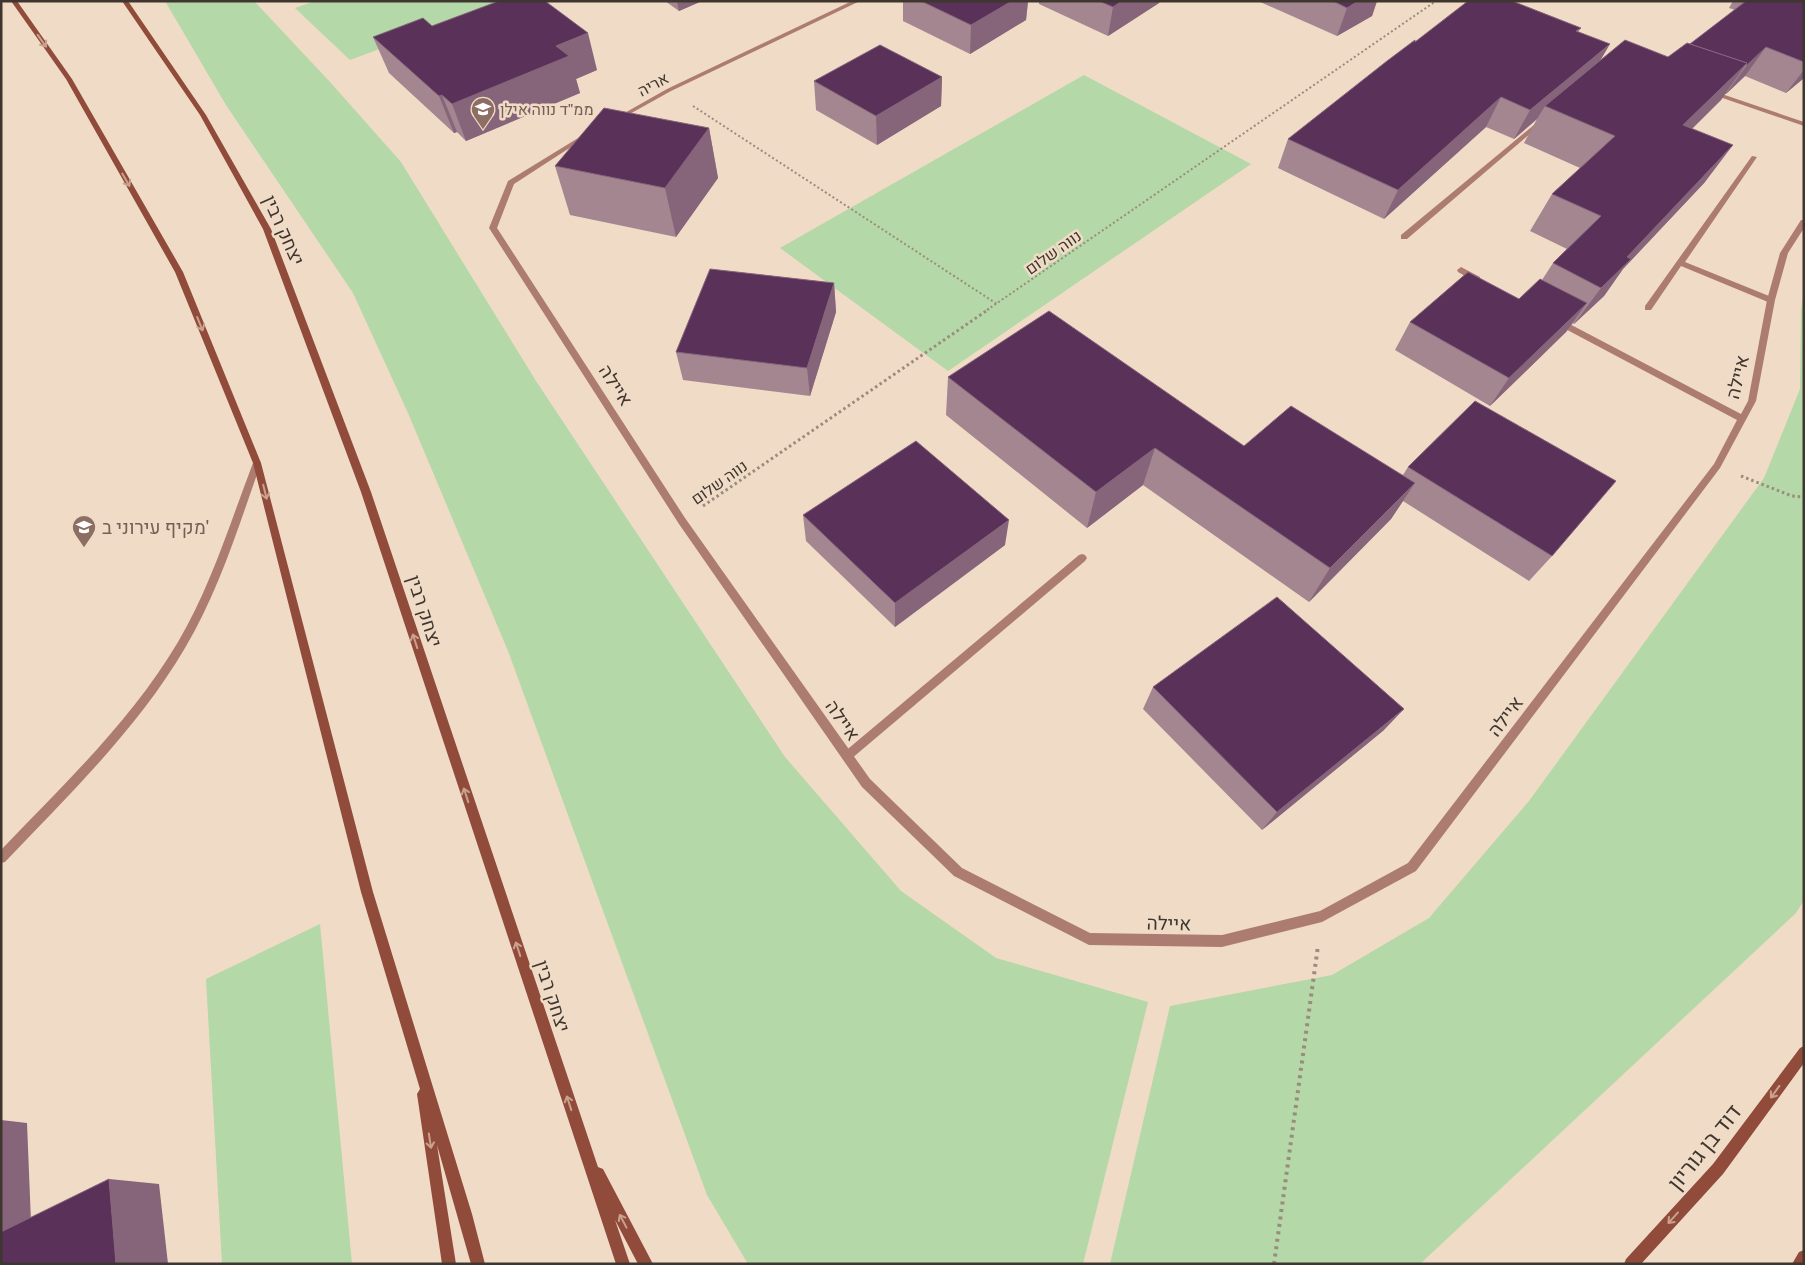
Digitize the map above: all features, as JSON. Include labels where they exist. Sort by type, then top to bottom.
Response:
[{"type":"main road","points":[[14,1],[68,78],[179,272],[257,463],[367,892],[465,1214],[478,1264]]},
{"type":"main road","name":"יצחק רבין","points":[[125,1],[203,115],[267,229],[366,492],[623,1264]]},
{"type":"main road","name":"דוד בן גוריון","points":[[1631,1264],[1718,1169],[1804,1052]]},
{"type":"main road","points":[[418,1058],[449,1264]]},
{"type":"main road","points":[[585,1149],[646,1264]]},
{"type":"main road","points":[[1799,1264],[1804,1258]]},
{"type":"street","name":"אריה","points":[[611,122],[669,90],[857,1]]},
{"type":"street","points":[[1702,90],[1804,124]]},
{"type":"street","points":[[1404,237],[1549,115]]},
{"type":"street","name":"איילה","points":[[594,131],[511,183],[493,228],[682,521],[866,783],[958,872],[1089,939],[1222,941],[1322,916],[1412,867],[1717,466],[1752,401],[1771,300],[1784,253],[1804,222]]},
{"type":"street","points":[[1648,308],[1754,157]]},
{"type":"street","points":[[1681,263],[1771,300]]},
{"type":"street","points":[[1461,270],[1487,284]]},
{"type":"street","points":[[1549,316],[1742,419]]},
{"type":"street","points":[[1,858],[102,753],[168,667],[205,599],[257,463]]},
{"type":"street","points":[[847,756],[1082,558]]},
{"type":"path","name":"נווה שלום","points":[[682,521],[1436,1]]},
{"type":"path","points":[[669,90],[997,304]]},
{"type":"path","points":[[1717,466],[1792,496],[1804,497]]},
{"type":"path","points":[[1274,1264],[1322,916]]},
{"type":"green space","points":[[165,1],[254,1],[330,82],[401,162],[536,381],[785,757],[901,891],[996,958],[1148,1002],[1083,1264],[748,1264],[707,1195],[508,651],[408,413],[353,293],[226,105]]},
{"type":"green space","points":[[315,1],[508,1],[350,60],[295,8]]},
{"type":"green space","points":[[1084,75],[1251,164],[948,371],[780,248]]},
{"type":"green space","points":[[1804,288],[1804,900],[1796,913],[1420,1264],[1110,1264],[1170,1006],[1332,975],[1429,918],[1529,801],[1764,478],[1800,389],[1801,311]]},
{"type":"green space","points":[[320,924],[352,1264],[222,1264],[206,979]]},
{"type":"building","points":[[499,1],[545,1],[588,33],[556,46],[569,56],[452,104],[442,95],[439,96],[373,37],[423,18],[432,26]]},
{"type":"building","points":[[921,1],[1012,1],[971,25]]},
{"type":"building","points":[[1099,1],[1122,1],[1113,7]]},
{"type":"building","points":[[1333,1],[1358,1],[1347,8]]},
{"type":"building","points":[[1468,1],[1512,1],[1581,28],[1576,31],[1610,44],[1530,110],[1501,97],[1398,190],[1288,139],[1387,61]]},
{"type":"building","points":[[1746,1],[1804,1],[1804,62],[1766,47],[1746,65],[1747,63],[1690,44]]},
{"type":"building","points":[[1625,40],[1668,57],[1687,43],[1747,63],[1683,125],[1733,145],[1627,257],[1631,259],[1601,288],[1553,263],[1601,216],[1552,194],[1615,136],[1545,106]]},
{"type":"building","points":[[880,45],[942,77],[876,116],[814,81]]},
{"type":"building","points":[[604,108],[709,128],[665,188],[555,166]]},
{"type":"building","points":[[710,269],[834,283],[807,368],[676,352]]},
{"type":"building","points":[[1468,272],[1519,299],[1540,279],[1587,303],[1509,378],[1410,322]]},
{"type":"building","points":[[1049,311],[1244,446],[1291,406],[1415,483],[1330,568],[1155,448],[1096,492],[948,377]]},
{"type":"building","points":[[1475,401],[1616,481],[1552,556],[1408,467]]},
{"type":"building","points":[[916,441],[1009,520],[895,603],[803,515]]},
{"type":"building","points":[[1277,597],[1404,709],[1277,812],[1153,687]]},
{"type":"building","points":[[109,1179],[116,1264],[1,1264],[1,1232]]},
{"type":"place","name":"ממ\"ד נווה אילן","points":[[483,130]]},
{"type":"place","name":"מקיף עירוני ב'","points":[[84,548]]}]
